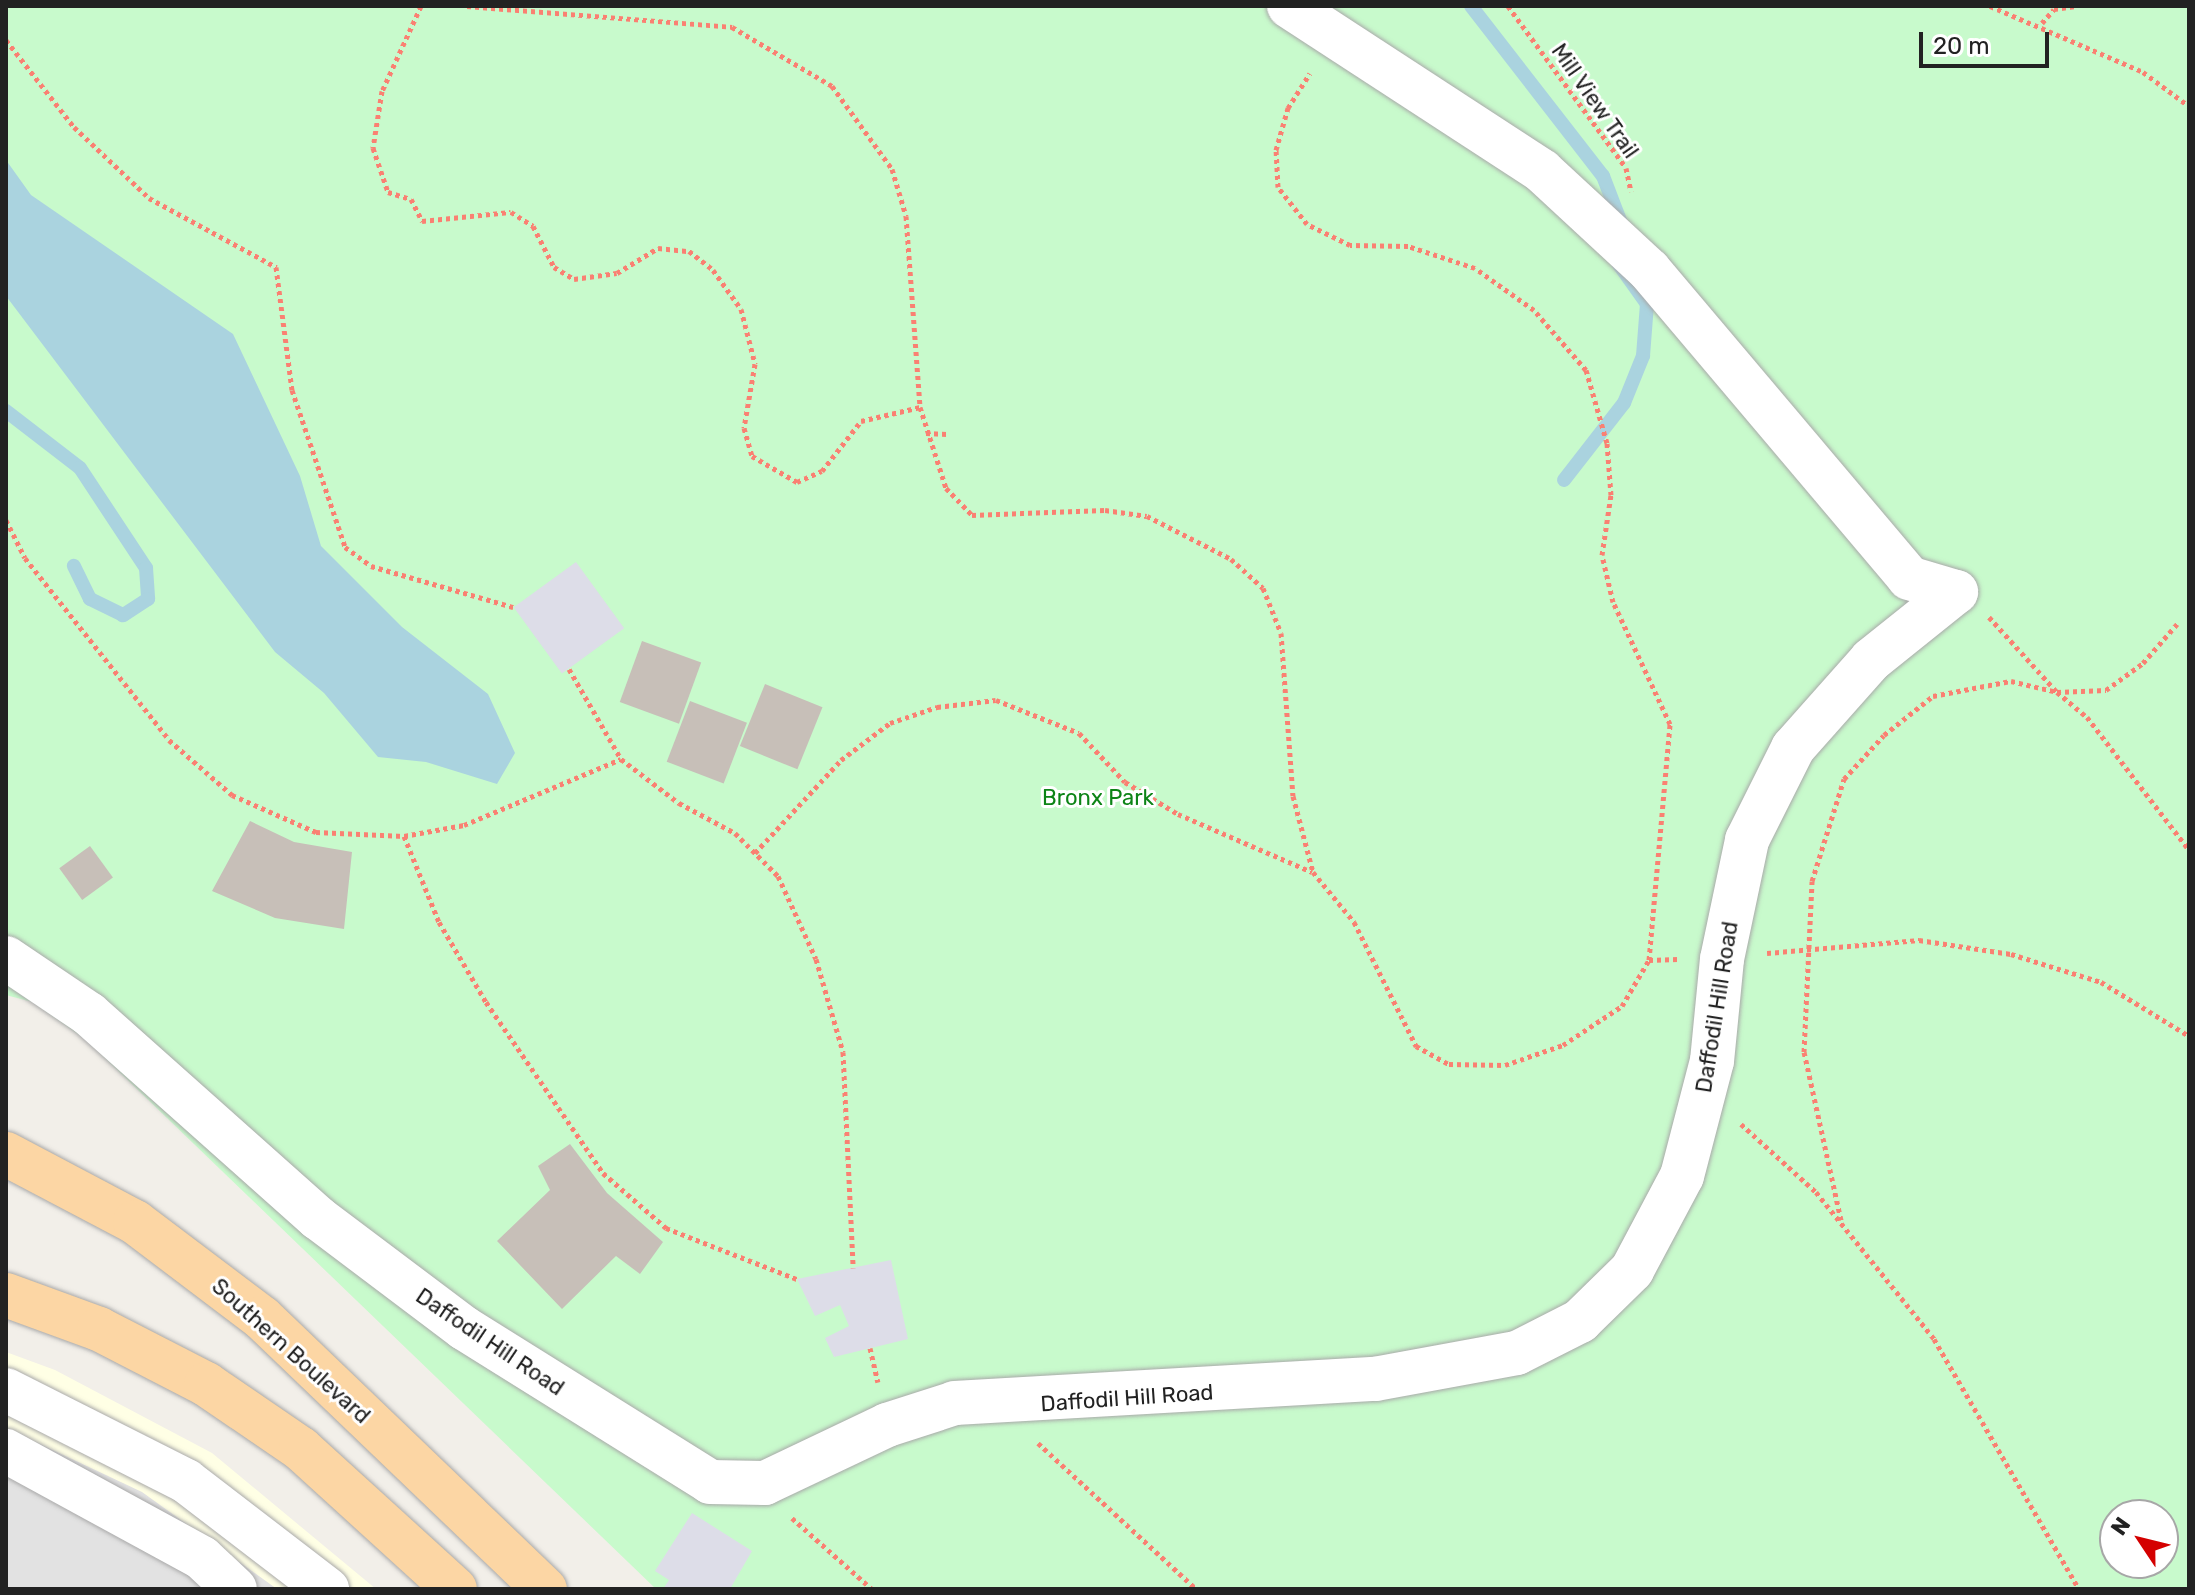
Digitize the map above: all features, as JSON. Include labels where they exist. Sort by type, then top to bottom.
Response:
[{"type":"main road","name":"Southern Boulevard","points":[[6,1154],[135,1222],[262,1318],[545,1589]]},
{"type":"main road","points":[[6,1295],[99,1329],[229,1399],[347,1487],[455,1589]]},
{"type":"lane","points":[[1289,6],[1542,171],[1646,266],[1863,532],[1909,578],[1956,592]]},
{"type":"lane","name":"Daffodil Hill Road","points":[[6,958],[89,1014],[318,1218],[464,1328],[687,1471],[728,1486],[765,1483],[919,1412],[955,1403],[1021,1405],[1375,1379],[1517,1353],[1580,1321],[1632,1270],[1682,1176],[1704,1091],[1722,959],[1747,840],[1793,748],[1871,660],[1956,592]]},
{"type":"lane","points":[[6,1390],[186,1481],[327,1589]]},
{"type":"lane","points":[[6,1451],[202,1558],[235,1589]]},
{"type":"path","points":[[421,6],[382,91],[373,148],[388,192],[411,199],[422,221],[511,212],[533,226],[554,267],[574,279],[617,273],[658,248],[689,251],[713,270],[741,309],[755,364],[744,428],[752,456],[797,482],[822,471],[861,421],[920,407]]},
{"type":"path","points":[[467,6],[732,27],[832,86],[892,169],[906,216],[920,407],[946,488],[972,515],[1105,510],[1147,516],[1231,559],[1263,588],[1281,633],[1293,796],[1313,872],[1354,922],[1416,1046],[1449,1064],[1505,1065],[1563,1045],[1622,1006],[1649,960],[1670,724],[1655,679],[1613,602],[1602,555],[1611,495],[1607,443],[1586,370],[1534,310],[1475,268],[1408,246],[1350,245],[1307,224],[1278,187],[1276,150],[1288,108],[1334,34]]},
{"type":"path","name":"Mill View Trail","points":[[1508,6],[1626,168],[1633,197]]},
{"type":"path","points":[[1990,6],[2042,23],[2054,39],[2143,72],[2189,106]]},
{"type":"path","points":[[2042,23],[2054,9],[2076,6]]},
{"type":"path","points":[[6,40],[74,127],[149,198],[276,267],[292,390],[345,547],[371,566],[513,607]]},
{"type":"path","points":[[926,433],[947,434]]},
{"type":"path","points":[[6,520],[25,558],[114,662],[134,698],[232,795],[316,832],[404,836],[520,807],[621,759]]},
{"type":"path","points":[[1956,592],[2009,632],[2057,692],[2087,717],[2189,850]]},
{"type":"path","points":[[1841,1220],[1804,1052],[1812,946],[1812,881],[1844,779],[1884,735],[1933,696],[2011,681],[2057,692],[2106,690],[2177,624]]},
{"type":"path","points":[[569,669],[621,759],[755,853],[778,876],[816,959],[843,1052],[853,1268]]},
{"type":"path","points":[[755,853],[841,760],[890,723],[937,707],[996,700],[1079,733],[1125,782],[1178,814],[1313,872]]},
{"type":"path","points":[[404,836],[439,922],[478,989],[603,1173],[666,1228],[797,1279]]},
{"type":"path","points":[[1722,959],[1812,946],[1919,940],[2011,954],[2101,982],[2189,1036]]},
{"type":"path","points":[[1704,1091],[1841,1220],[1934,1339],[2079,1589]]},
{"type":"path","points":[[1021,1405],[1038,1443],[1196,1589]]},
{"type":"path","points":[[765,1483],[787,1513],[872,1589]]},
{"type":"shaded area","points":[[576,562],[624,628],[562,674],[514,607]]},
{"type":"shaded area","points":[[891,1260],[908,1339],[834,1357],[825,1338],[849,1326],[840,1305],[815,1316],[797,1279]]},
{"type":"shaded area","points":[[6,1352],[55,1370],[212,1453],[376,1589],[6,1589]]},
{"type":"shaded area","points":[[6,1428],[142,1492],[277,1589],[6,1589]]},
{"type":"shaded area","points":[[692,1513],[752,1551],[730,1589],[663,1589],[669,1580],[655,1571]]},
{"type":"green space","name":"Bronx Park","points":[[6,6],[2189,6],[2189,1589],[656,1589],[85,1039],[32,1002],[6,995]]},
{"type":"water","points":[[6,160],[31,195],[233,334],[300,476],[321,546],[402,627],[488,694],[515,753],[497,784],[426,762],[378,757],[324,693],[275,652],[6,296]]},
{"type":"building","points":[[642,641],[701,663],[679,724],[620,702]]},
{"type":"building","points":[[765,684],[822,707],[797,769],[740,746]]},
{"type":"building","points":[[690,701],[747,723],[724,784],[667,762]]},
{"type":"building","points":[[250,821],[294,842],[352,852],[344,929],[275,918],[212,891]]},
{"type":"building","points":[[90,846],[113,878],[82,900],[59,868]]},
{"type":"building","points":[[570,1144],[607,1193],[663,1242],[640,1274],[616,1256],[562,1309],[497,1241],[550,1190],[538,1166]]},
{"type":"waterway","points":[[1471,6],[1603,176],[1624,231]]},
{"type":"waterway","points":[[1564,480],[1624,403],[1643,356],[1647,304],[1618,263]]},
{"type":"waterway","points":[[6,411],[80,468],[146,568],[148,599],[123,615],[90,599],[74,566]]}]
